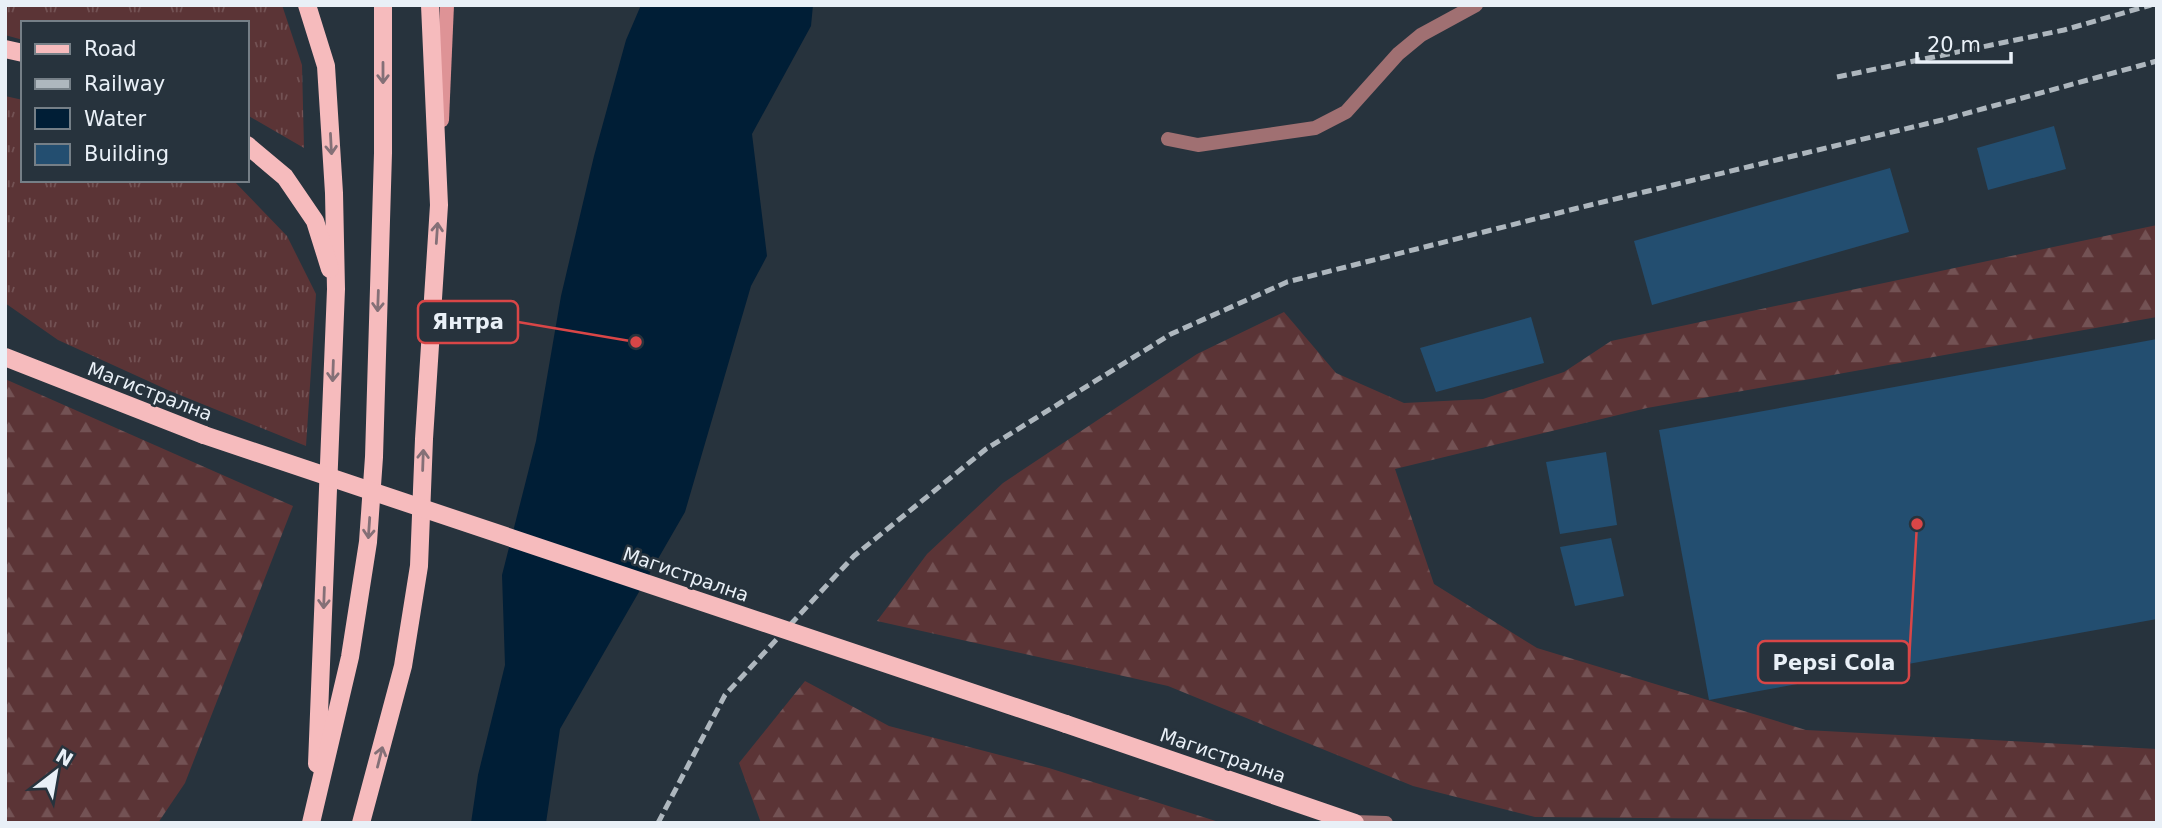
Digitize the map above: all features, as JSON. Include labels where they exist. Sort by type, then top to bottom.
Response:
[{"type":"main road","points":[[307,5],[326,66],[334,192],[336,289],[313,815]]},
{"type":"main road","points":[[313,815],[350,657],[368,542],[374,457],[383,153],[383,5]]},
{"type":"main road","points":[[430,5],[439,205]]},
{"type":"main road","points":[[362,823],[403,666],[419,566],[447,5]]},
{"type":"main road","points":[[248,146],[285,177],[316,221],[336,289]]},
{"type":"main road","name":"Магистрална","points":[[5,357],[204,435],[1354,822]]},
{"type":"street","points":[[1168,139],[1198,145],[1315,128],[1346,112],[1398,54],[1421,35],[1476,5]]},
{"type":"street","points":[[1354,822],[1386,823]]},
{"type":"green space","points":[[5,5],[282,5],[302,65],[304,148],[248,116],[248,21],[21,21],[21,39],[5,35]]},
{"type":"green space","points":[[5,96],[21,100],[21,182],[235,182],[287,236],[316,294],[306,446],[170,391],[58,340],[5,303]]},
{"type":"green space","points":[[2157,225],[2157,317],[1647,408],[1395,469],[1434,584],[1537,648],[1806,730],[2157,749],[2157,823],[1535,817],[1413,786],[1168,686],[877,621],[927,554],[1003,483],[1197,354],[1284,312],[1336,373],[1404,403],[1483,399],[1564,372],[1611,341]]},
{"type":"green space","points":[[5,379],[293,506],[185,783],[158,823],[5,823]]},
{"type":"green space","points":[[805,681],[889,726],[1049,768],[1222,823],[761,823],[739,763]]},
{"type":"water","points":[[641,5],[813,5],[811,26],[752,134],[767,256],[751,286],[685,512],[560,729],[546,823],[471,823],[478,775],[505,665],[502,575],[536,441],[561,296],[594,156],[626,40]]},
{"type":"building","points":[[2054,126],[2066,169],[1988,190],[1977,148]]},
{"type":"building","points":[[1890,168],[1909,232],[1652,305],[1634,241]]},
{"type":"building","points":[[1531,317],[1544,363],[1436,392],[1420,348]]},
{"type":"building","points":[[2157,339],[2157,619],[1709,700],[1659,430]]},
{"type":"building","points":[[1606,452],[1617,525],[1560,534],[1546,462]]},
{"type":"building","points":[[1611,538],[1624,596],[1575,606],[1560,547]]},
{"type":"railway","points":[[1837,77],[2064,30],[2151,5]]},
{"type":"railway","points":[[658,823],[725,695],[854,556],[986,449],[1171,334],[1287,282],[1942,120],[2157,61]]},
{"type":"place","name":"Янтра","points":[[636,342]]},
{"type":"place","name":"Pepsi Cola","points":[[1917,524]]}]
